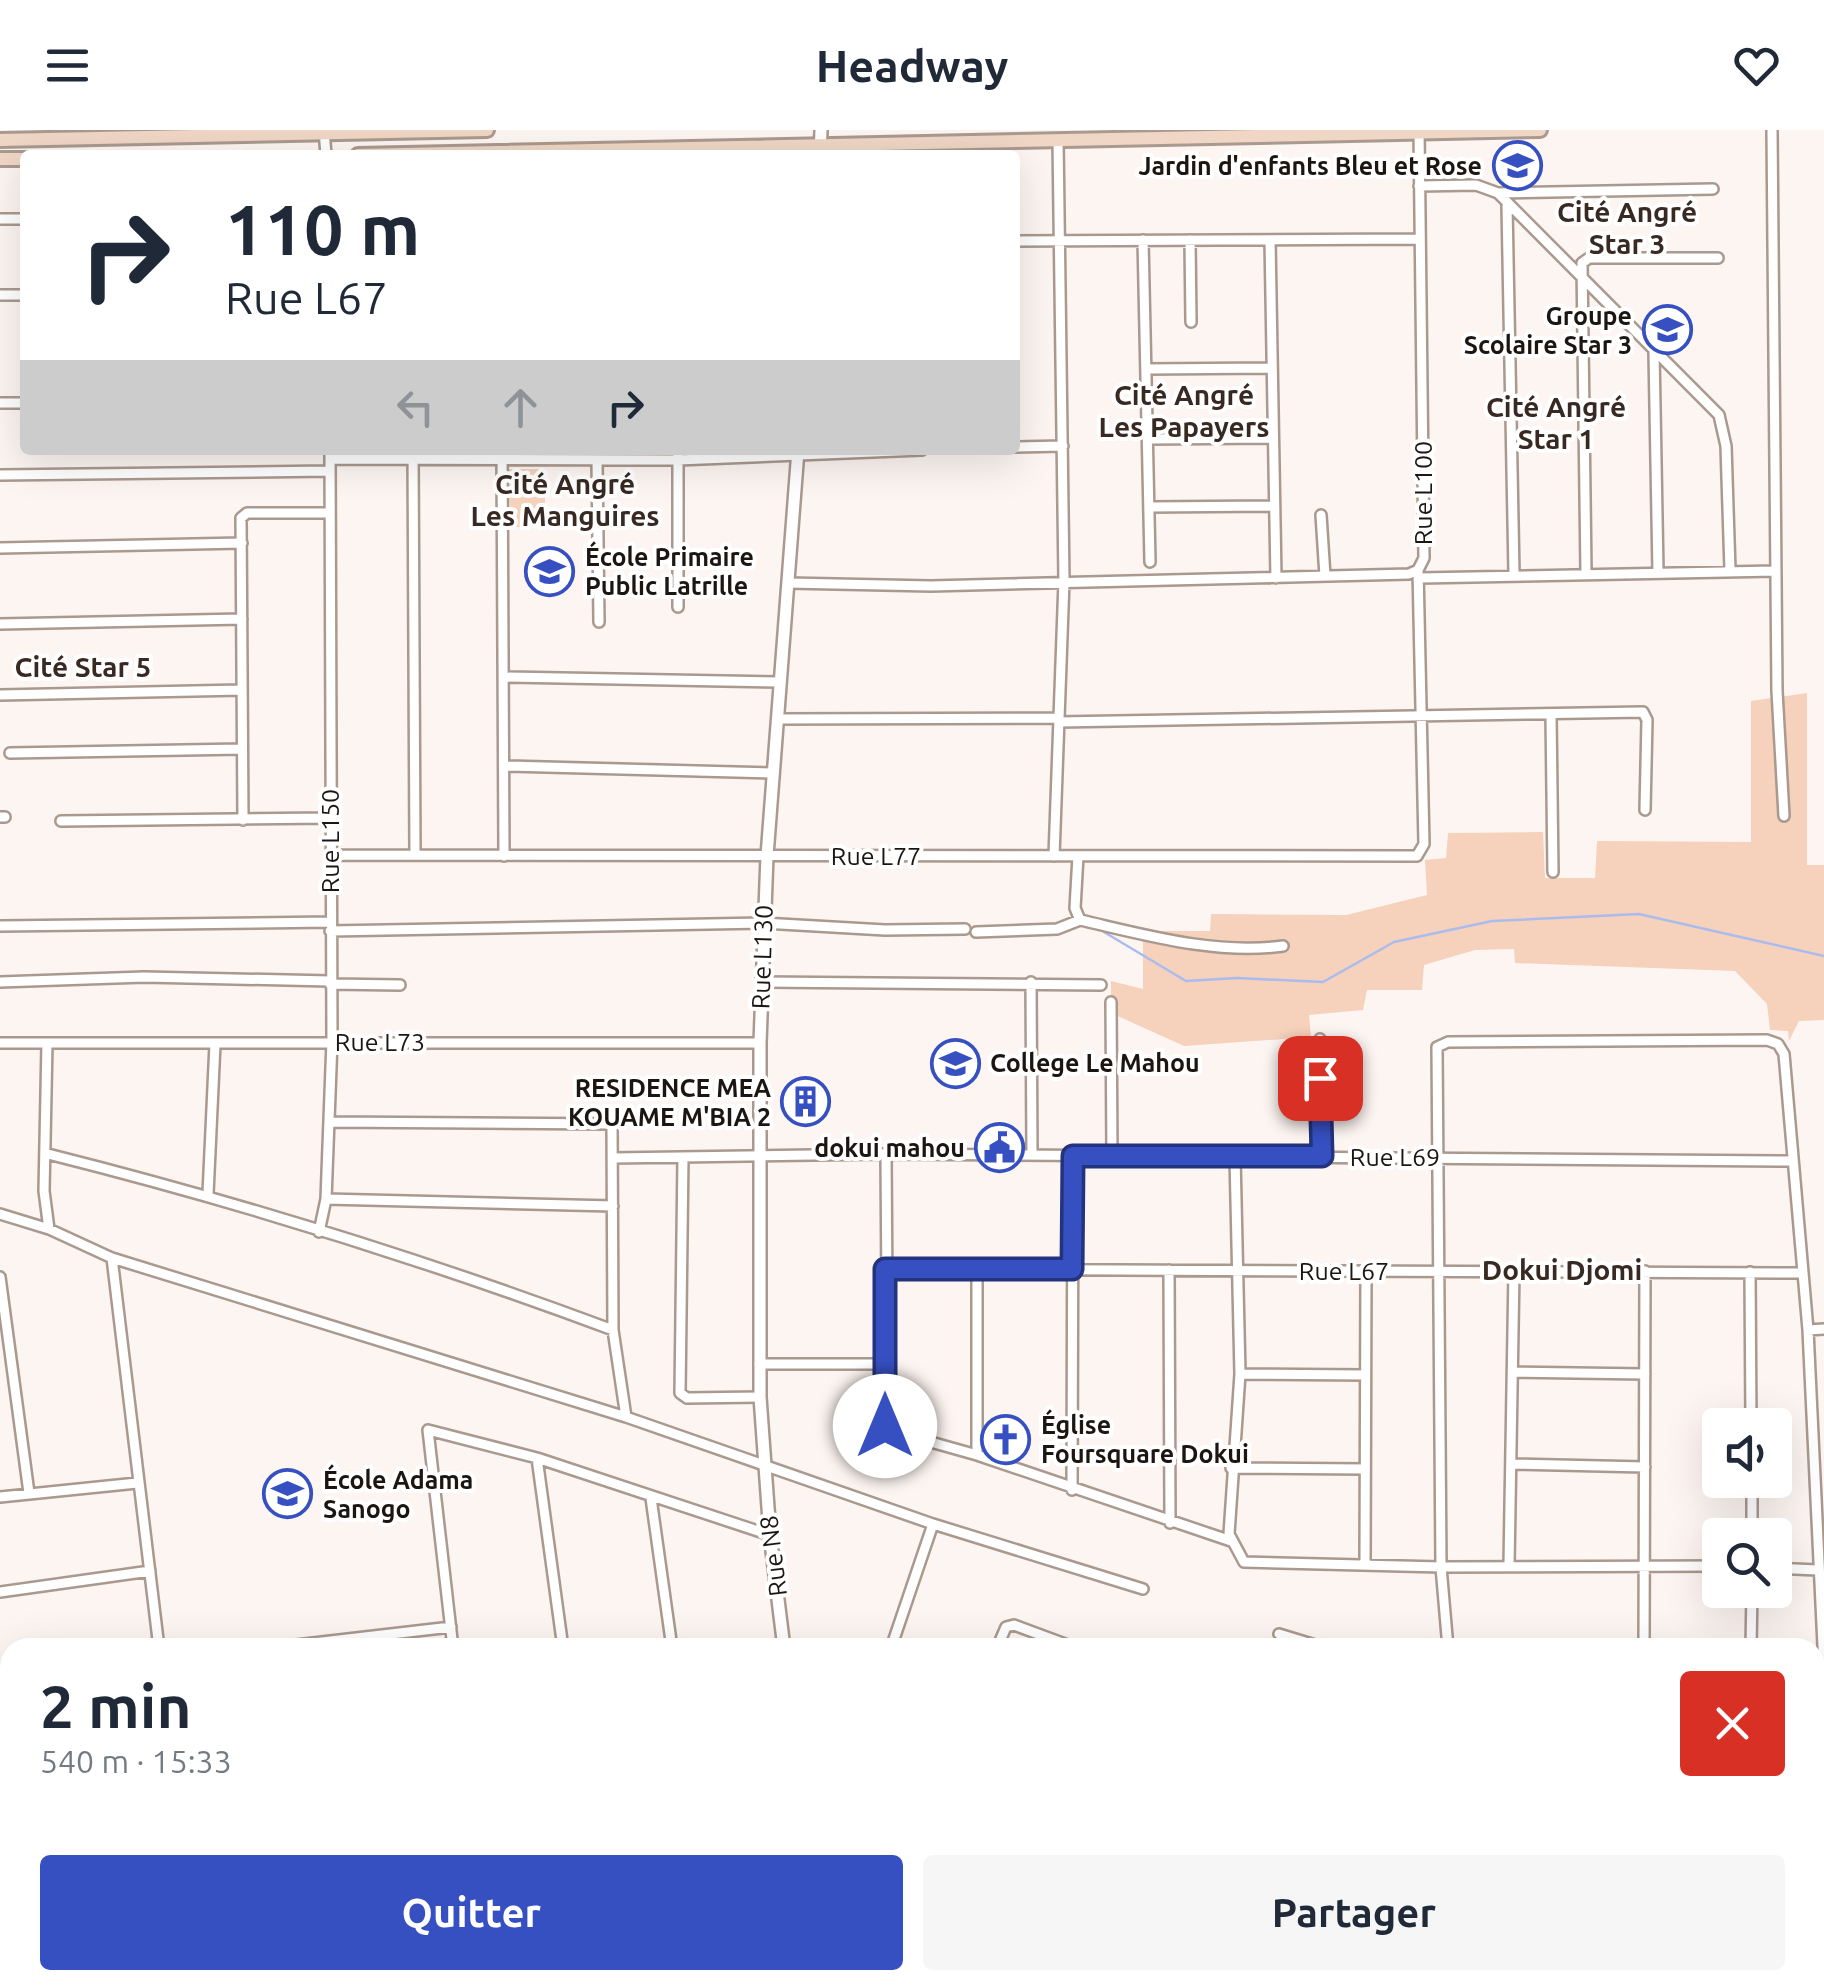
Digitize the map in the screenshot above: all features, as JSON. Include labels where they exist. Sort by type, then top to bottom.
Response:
[{"type":"main road","points":[[0,140],[487,130]]},
{"type":"main road","points":[[551,150],[1540,130]]},
{"type":"street","points":[[1772,130],[1775,571],[1784,816]]},
{"type":"street","name":"Rue L100","points":[[1419,131],[1424,558],[1419,574],[1421,853]]},
{"type":"street","points":[[1054,856],[1064,581],[1058,140]]},
{"type":"street","points":[[1419,186],[1476,186],[1498,193],[1713,189]]},
{"type":"street","points":[[1498,193],[1723,424],[1730,570]]},
{"type":"street","points":[[1507,204],[1514,574]]},
{"type":"street","points":[[1020,241],[1190,243],[1420,238]]},
{"type":"street","points":[[1143,240],[1150,562]]},
{"type":"street","points":[[1270,240],[1266,368],[1273,438],[1268,506],[1276,578]]},
{"type":"street","points":[[1190,243],[1191,322]]},
{"type":"street","points":[[1586,572],[1582,263],[1589,258],[1718,258]]},
{"type":"street","points":[[1654,352],[1658,572]]},
{"type":"street","points":[[1147,370],[1266,368]]},
{"type":"street","points":[[1149,439],[1273,438]]},
{"type":"street","points":[[1020,447],[1063,446]]},
{"type":"street","name":"Rue L150","points":[[318,1232],[326,1199],[332,1041],[330,455]]},
{"type":"street","points":[[413,455],[415,856]]},
{"type":"street","points":[[502,455],[504,856]]},
{"type":"street","points":[[585,455],[597,460],[778,455]]},
{"type":"street","points":[[678,455],[678,607]]},
{"type":"street","name":"Rue L130","points":[[764,1465],[759,1364],[760,982],[798,455]]},
{"type":"street","points":[[597,460],[598,622]]},
{"type":"street","points":[[0,476],[330,471]]},
{"type":"street","points":[[1150,507],[1268,506]]},
{"type":"street","points":[[242,820],[241,518],[246,513],[330,512]]},
{"type":"street","points":[[1321,516],[1325,576]]},
{"type":"street","points":[[0,548],[242,544]]},
{"type":"street","points":[[788,583],[946,586],[1419,574],[1775,571]]},
{"type":"street","points":[[0,624],[242,619]]},
{"type":"street","points":[[503,677],[780,682]]},
{"type":"street","points":[[0,695],[242,690]]},
{"type":"street","points":[[777,719],[1644,714],[1646,810]]},
{"type":"street","points":[[1551,715],[1553,872]]},
{"type":"street","points":[[10,753],[242,749]]},
{"type":"street","points":[[504,766],[774,773]]},
{"type":"street","points":[[62,821],[329,818]]},
{"type":"street","name":"Rue L77","points":[[330,855],[1412,857],[1421,853]]},
{"type":"street","points":[[1078,856],[1075,908],[1080,920]]},
{"type":"street","points":[[976,932],[1057,929],[1080,920],[1215,949],[1242,952],[1283,946]]},
{"type":"street","points":[[0,926],[763,923],[886,930],[964,929]]},
{"type":"street","points":[[0,982],[144,978],[400,985]]},
{"type":"street","points":[[760,982],[1101,985]]},
{"type":"street","points":[[1031,982],[1032,1156]]},
{"type":"street","points":[[1111,1002],[1112,1156]]},
{"type":"street","points":[[1320,1039],[1322,1156]]},
{"type":"street","points":[[48,1042],[48,1154],[44,1191],[50,1229]]},
{"type":"street","name":"Rue L73","points":[[0,1043],[760,1043]]},
{"type":"street","points":[[208,1194],[216,1044]]},
{"type":"street","points":[[1447,1638],[1441,1568],[1436,1270],[1440,1044],[1778,1044],[1784,1054],[1790,1161],[1804,1273],[1822,1638]]},
{"type":"street","points":[[330,1122],[608,1122],[613,1127],[612,1330],[626,1417]]},
{"type":"street","points":[[48,1154],[208,1194],[318,1232],[475,1278],[612,1330]]},
{"type":"street","points":[[886,1155],[886,1428],[1232,1541]]},
{"type":"street","points":[[1072,1490],[1073,1156]]},
{"type":"street","name":"Rue L69","points":[[613,1158],[1436,1156],[1790,1161]]},
{"type":"street","points":[[682,1157],[680,1393],[687,1398],[760,1397]]},
{"type":"street","points":[[1235,1157],[1240,1374],[1231,1468],[1232,1541],[1244,1562],[1441,1568],[1702,1566]]},
{"type":"street","points":[[326,1199],[613,1206]]},
{"type":"street","points":[[0,1214],[50,1229],[112,1258],[626,1417],[934,1524],[1142,1589]]},
{"type":"street","points":[[112,1258],[157,1638]]},
{"type":"street","name":"Rue L67","points":[[885,1269],[1804,1273]]},
{"type":"street","points":[[977,1269],[977,1455]]},
{"type":"street","points":[[1169,1270],[1170,1523]]},
{"type":"street","points":[[1365,1564],[1366,1271]]},
{"type":"street","points":[[1509,1565],[1514,1271]]},
{"type":"street","points":[[1644,1638],[1645,1271]]},
{"type":"street","points":[[1750,1272],[1751,1408]]},
{"type":"street","points":[[0,1278],[29,1493]]},
{"type":"street","points":[[1808,1330],[1824,1329]]},
{"type":"street","points":[[759,1364],[885,1364]]},
{"type":"street","points":[[1512,1372],[1645,1374]]},
{"type":"street","points":[[1240,1374],[1365,1374]]},
{"type":"street","points":[[0,1390],[14,1388]]},
{"type":"street","points":[[452,1638],[428,1430],[537,1458],[770,1535]]},
{"type":"street","points":[[537,1458],[562,1638]]},
{"type":"street","points":[[1511,1464],[1645,1467]]},
{"type":"street","name":"Rue N8","points":[[764,1465],[783,1638]]},
{"type":"street","points":[[1231,1468],[1365,1469]]},
{"type":"street","points":[[0,1497],[137,1483]]},
{"type":"street","points":[[651,1498],[671,1638]]},
{"type":"street","points":[[894,1638],[934,1524]]},
{"type":"street","points":[[1792,1569],[1817,1570]]},
{"type":"street","points":[[0,1592],[150,1571]]},
{"type":"street","points":[[1750,1638],[1751,1608]]},
{"type":"street","points":[[1001,1638],[1006,1627],[1014,1625],[1049,1638]]},
{"type":"street","points":[[356,1638],[451,1627]]},
{"type":"street","points":[[1279,1634],[1292,1638]]},
{"type":"shaded area","points":[[509,469],[545,469],[545,527],[510,527]]},
{"type":"shaded area","points":[[1807,693],[1807,865],[1824,865],[1824,1020],[1799,1021],[1789,1041],[1788,1031],[1770,1030],[1767,1004],[1735,971],[1515,963],[1514,949],[1475,950],[1424,965],[1422,990],[1367,990],[1363,1010],[1309,1015],[1311,1037],[1184,1046],[1111,1013],[1111,981],[1143,989],[1143,931],[1210,931],[1211,914],[1346,915],[1427,895],[1425,860],[1446,858],[1448,833],[1543,832],[1545,878],[1595,878],[1597,841],[1751,842],[1751,701]]},
{"type":"waterway","points":[[1104,932],[1186,981],[1237,978],[1323,982],[1394,942],[1492,921],[1639,914],[1824,956]]},
{"type":"place","name":"Jardin d'enfants Bleu et Rose","points":[[1517,166]]},
{"type":"place","name":"Groupe Scolaire Star 3","points":[[1667,330]]},
{"type":"place","name":"École Primaire Public Latrille","points":[[550,571]]},
{"type":"place","name":"College Le Mahou","points":[[955,1063]]},
{"type":"place","name":"RESIDENCE MEA KOUAME M'BIA 2","points":[[806,1102]]},
{"type":"place","name":"dokui mahou","points":[[1000,1148]]},
{"type":"place","name":"Église Foursquare Dokui","points":[[1006,1439]]},
{"type":"place","name":"École Adama Sanogo","points":[[288,1494]]},
{"type":"district","name":"Cité Angré Star 3","points":[[1627,227]]},
{"type":"district","name":"Cité Angré Les Papayers","points":[[1184,410]]},
{"type":"district","name":"Cité Angré Star 1","points":[[1556,422]]},
{"type":"district","name":"Cité Angré Les Manguires","points":[[565,499]]},
{"type":"district","name":"Cité Star 5","points":[[83,666]]},
{"type":"district","name":"Dokui Djomi","points":[[1562,1269]]},
{"type":"route","points":[[885,1426],[885,1269],[1072,1269],[1073,1156],[1322,1156],[1320,1078]]}]
